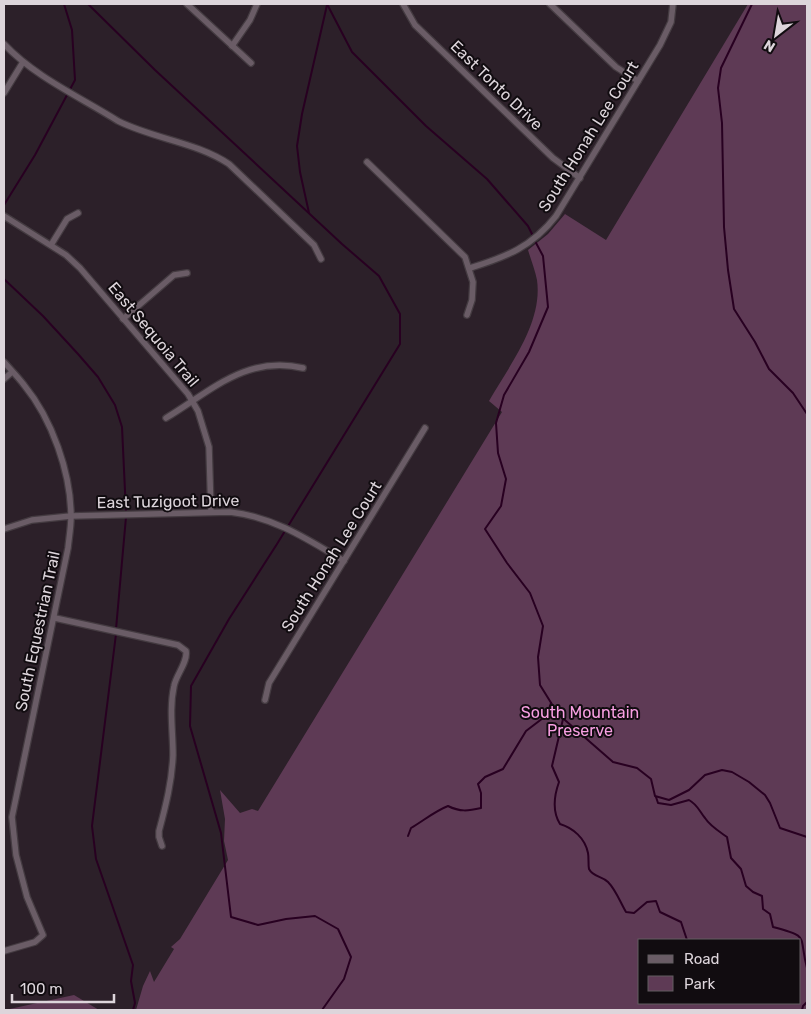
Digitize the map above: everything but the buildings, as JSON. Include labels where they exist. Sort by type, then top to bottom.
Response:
[{"type":"street","points":[[188,4],[251,63]]},
{"type":"street","points":[[232,46],[250,20],[257,4]]},
{"type":"street","name":"East Tonto Drive","points":[[403,4],[415,24],[553,158],[580,178]]},
{"type":"street","points":[[550,4],[616,67],[638,81]]},
{"type":"street","name":"South Honah Lee Court","points":[[470,268],[520,249],[540,234],[556,216],[666,34],[671,22],[673,4]]},
{"type":"street","points":[[4,44],[23,62],[76,96],[130,127],[196,148],[229,164],[314,245],[321,259]]},
{"type":"street","points":[[4,93],[23,62]]},
{"type":"street","points":[[367,162],[465,257],[470,268],[472,282],[472,300],[467,315]]},
{"type":"street","points":[[51,245],[68,219],[78,213]]},
{"type":"street","name":"East Sequoia Trail","points":[[4,216],[66,255],[80,268],[188,394],[198,411],[209,447],[211,512]]},
{"type":"street","points":[[123,319],[174,275],[187,273]]},
{"type":"street","name":"South Equestrian Trail","points":[[4,362],[26,386],[49,423],[67,480],[71,516],[68,548],[12,817],[16,855],[27,897],[42,935],[35,942],[4,951]]},
{"type":"street","points":[[166,418],[234,375],[250,369],[276,364],[303,368]]},
{"type":"street","points":[[4,379],[12,372]]},
{"type":"street","name":"South Honah Lee Court","points":[[265,700],[269,684],[425,428]]},
{"type":"street","name":"East Tuzigoot Drive","points":[[4,528],[32,520],[71,516],[211,512],[245,514],[266,519],[280,525],[344,562]]},
{"type":"street","points":[[54,618],[178,646],[184,648],[187,653],[174,684],[172,700],[172,770],[159,830],[162,846]]},
{"type":"green space","name":"South Mountain Preserve","points":[[748,4],[807,4],[807,1010],[136,1010],[143,986],[150,971],[154,982],[174,949],[171,947],[180,939],[228,860],[224,841],[225,819],[220,790],[240,813],[252,809],[258,811],[502,412],[489,401],[523,344],[535,312],[537,280],[528,250],[548,234],[565,214],[606,240]]},
{"type":"green space","points":[[74,995],[99,1010],[5,1010]]},
{"type":"waterway","points":[[4,205],[35,155],[75,80],[72,30],[64,4]]},
{"type":"waterway","points":[[88,4],[155,70],[379,276],[400,314],[400,344],[229,619],[191,686],[190,726],[221,833],[231,917],[258,925],[286,919],[315,916],[338,929],[351,957],[344,979],[322,1010]]},
{"type":"waterway","points":[[327,4],[352,52],[426,126],[487,179],[528,226],[533,236]]},
{"type":"waterway","points":[[752,4],[721,68],[718,88],[722,123],[724,227],[728,270],[734,309],[755,342],[769,369],[793,393],[807,414]]},
{"type":"waterway","points":[[309,213],[300,172],[297,146],[302,114],[327,5]]},
{"type":"waterway","points":[[535,241],[543,256],[548,307],[529,352],[504,395],[496,423],[498,453],[506,479],[501,506],[485,529],[507,563],[530,593],[543,626],[538,657],[540,685],[558,714],[613,762],[637,768],[651,779],[655,796],[669,800],[689,790],[705,775],[722,770],[732,772],[749,782],[765,795],[780,828],[807,837]]},
{"type":"waterway","points":[[4,279],[43,316],[78,354],[98,377],[115,405],[122,427],[126,512]]},
{"type":"waterway","points":[[116,629],[126,517]]},
{"type":"waterway","points":[[116,634],[92,826],[96,859],[133,965],[131,981],[135,1003],[133,1010]]},
{"type":"waterway","points":[[408,836],[411,828],[448,806],[464,810],[481,808],[481,793],[478,784],[485,777],[503,769],[526,731],[547,715],[551,703]]},
{"type":"waterway","points":[[563,719],[552,766],[559,782],[555,803],[557,819],[560,824],[574,831],[581,838],[588,853],[589,869],[593,874],[606,880],[611,885],[626,912],[634,913],[647,902],[656,901],[660,912],[681,922],[687,939]]},
{"type":"waterway","points":[[656,797],[658,803],[671,805],[689,800],[715,829],[727,837],[731,858],[741,869],[746,886],[762,896],[763,909],[770,914],[773,927],[793,933],[801,939],[807,968]]},
{"type":"waterway","points":[[802,1010],[807,1002]]}]
